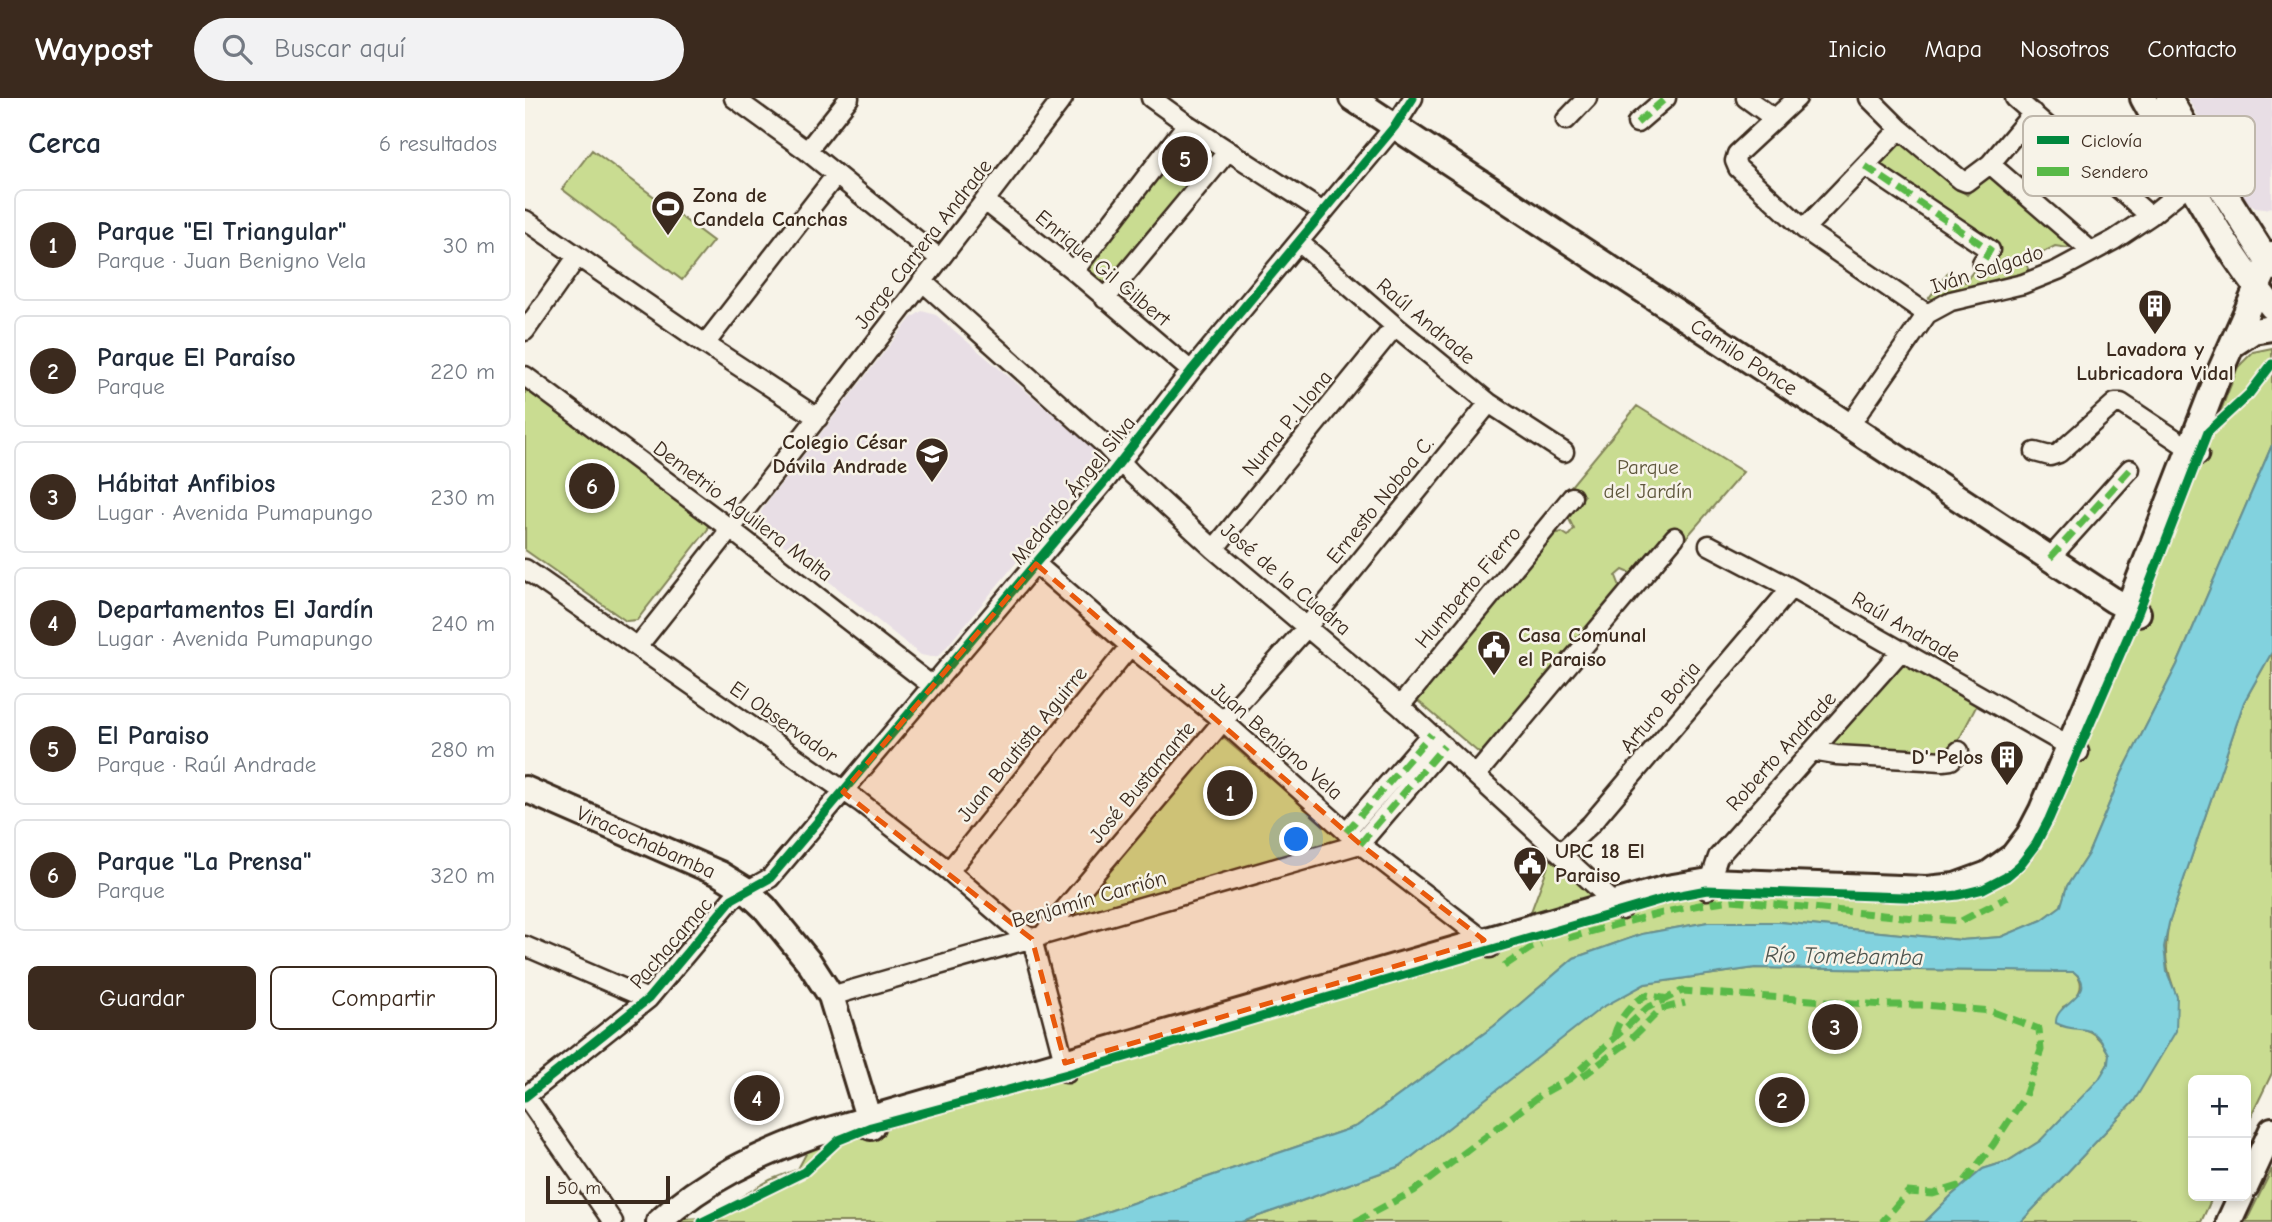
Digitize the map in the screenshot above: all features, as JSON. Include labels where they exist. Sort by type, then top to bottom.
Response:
[{"type":"main road","name":"Camilo Ponce","points":[[1352,98],[2133,610]]},
{"type":"main road","points":[[2143,98],[2156,116]]},
{"type":"main road","points":[[2169,98],[2176,116]]},
{"type":"main road","points":[[2210,196],[2256,287],[2272,307]]},
{"type":"main road","points":[[659,1222],[705,1186],[737,1166],[774,1149],[1066,1069],[1619,906],[1667,888],[1708,885],[1927,889],[1955,886],[1979,878],[2013,856],[2029,835],[2074,750],[2133,610],[2194,452],[2231,345],[2256,287],[2271,261],[2217,196]]},
{"type":"main road","points":[[2231,345],[2253,331],[2272,328]]},
{"type":"main road","name":"Viracochabamba","points":[[525,789],[720,874],[746,890],[784,928],[831,996],[870,1122]]},
{"type":"main road","points":[[2251,1175],[2272,1130]]},
{"type":"main road","points":[[2229,1222],[2239,1201]]},
{"type":"street","points":[[734,98],[807,151],[939,258]]},
{"type":"street","points":[[807,151],[849,98]]},
{"type":"street","name":"Jorge Carrera Andrade","points":[[638,646],[818,418],[1063,98]]},
{"type":"street","points":[[1151,98],[1323,212]]},
{"type":"street","name":"Medardo Ángel Silva","points":[[746,890],[770,878],[1036,564],[1395,126],[1413,98]]},
{"type":"street","points":[[1566,120],[1587,98]]},
{"type":"street","points":[[1637,122],[1666,98]]},
{"type":"street","points":[[1746,98],[1775,119]]},
{"type":"street","points":[[1797,98],[1737,154],[1735,161],[1738,168],[1804,229],[1927,314]]},
{"type":"street","points":[[1869,98],[1900,129],[1966,182],[1990,164],[2023,125]]},
{"type":"street","points":[[2015,98],[2036,116]]},
{"type":"street","points":[[1074,271],[1187,124]]},
{"type":"street","points":[[1804,229],[1900,129]]},
{"type":"street","points":[[1105,299],[1228,151]]},
{"type":"street","points":[[1990,164],[2023,192]]},
{"type":"street","points":[[1865,166],[1990,250],[1982,263]]},
{"type":"street","points":[[705,344],[836,175]]},
{"type":"street","points":[[2027,196],[2092,252]]},
{"type":"street","points":[[2127,196],[2150,216]]},
{"type":"street","name":"Iván Salgado","points":[[1849,426],[1927,314],[1951,301],[2023,284],[2058,270],[2150,216],[2175,196]]},
{"type":"street","name":"Enrique Gil Gilbert","points":[[985,201],[1074,271],[1191,372]]},
{"type":"street","points":[[525,220],[818,418]]},
{"type":"street","name":"Raúl Andrade","points":[[1299,242],[1489,403],[1564,452]]},
{"type":"street","points":[[525,331],[577,257]]},
{"type":"street","name":"José de la Cuadra","points":[[922,281],[1105,445],[1214,549],[1399,706],[1619,906]]},
{"type":"street","name":"Numa P. Llona","points":[[1214,549],[1395,326]]},
{"type":"street","name":"Demetrio Aguilera Malta","points":[[525,376],[729,528],[931,685]]},
{"type":"street","points":[[2035,452],[2050,456],[2059,453],[2115,402],[2121,403],[2194,452]]},
{"type":"street","name":"Ernesto Noboa C.","points":[[1307,627],[1489,403]]},
{"type":"street","points":[[2050,558],[2130,469]]},
{"type":"street","name":"Humberto Fierro","points":[[1399,706],[1571,497]]},
{"type":"street","points":[[1476,775],[1675,537]]},
{"type":"street","name":"Raúl Andrade","points":[[1709,545],[1902,650],[2074,750]]},
{"type":"street","name":"Juan Benigno Vela","points":[[1036,564],[1130,646],[1223,721],[1353,838],[1487,945]]},
{"type":"street","name":"El Observador","points":[[525,569],[860,802],[949,871],[1015,928],[1037,937]]},
{"type":"street","name":"Arturo Borja","points":[[1560,853],[1591,824],[1791,588]]},
{"type":"street","name":"José Bustamante","points":[[1037,937],[1307,627]]},
{"type":"street","name":"Juan Bautista Aguirre","points":[[949,871],[1130,646]]},
{"type":"street","name":"Roberto Andrade","points":[[1708,885],[1718,858],[1902,650]]},
{"type":"street","points":[[1353,838],[1437,740]]},
{"type":"street","points":[[1812,751],[1836,755],[1943,761],[1951,760],[1959,751]]},
{"type":"street","name":"Benjamín Carrión","points":[[831,996],[1037,937],[1353,838]]},
{"type":"street","name":"Pachacamac","points":[[525,1096],[648,999],[732,899],[746,890]]},
{"type":"street","points":[[1037,937],[1066,1069]]},
{"type":"street","points":[[525,946],[648,999]]},
{"type":"street","points":[[525,1096],[613,1222]]},
{"type":"highlighted area","points":[[1036,564],[1360,844],[1484,940],[1065,1063],[1032,939],[843,792]]},
{"type":"shaded area","points":[[2188,98],[2272,98],[2272,207],[2255,208],[2242,196],[2255,196],[2255,116],[2198,116]]},
{"type":"shaded area","name":"Colegio César Dávila Andrade","points":[[922,311],[936,315],[1093,448],[1097,460],[1097,465],[944,650],[938,656],[931,657],[921,655],[766,531],[761,520],[761,512],[767,502],[911,318]]},
{"type":"green space","points":[[1192,136],[1210,149],[1211,162],[1105,285],[1086,276],[1085,265],[1187,137]]},
{"type":"green space","points":[[1902,143],[1967,195],[1988,172],[2070,242],[2068,248],[2055,246],[2026,261],[2029,273],[1944,293],[1933,300],[1929,298],[1948,272],[1965,282],[1978,265],[1983,267],[1998,245],[1942,206],[1935,212],[1872,167],[1896,145]]},
{"type":"green space","points":[[592,150],[713,241],[682,280],[562,189]]},
{"type":"green space","points":[[2272,348],[2272,445],[2177,665],[2122,773],[2088,854],[2067,886],[2061,906],[2042,920],[2001,937],[1961,940],[1780,922],[1708,922],[1642,934],[1574,958],[1494,1026],[1357,1126],[1077,1222],[677,1222],[681,1219],[705,1218],[770,1180],[798,1169],[808,1150],[1640,909],[1692,897],[1736,894],[1932,902],[1975,894],[2004,883],[2031,860],[2053,823],[2144,605],[2238,367],[2253,352]]},
{"type":"green space","points":[[525,389],[707,516],[708,529],[637,620],[626,621],[525,550]]},
{"type":"green space","name":"Parque del Jardín","points":[[1637,406],[1743,472],[1686,538],[1673,529],[1636,572],[1623,570],[1616,576],[1621,589],[1486,751],[1479,753],[1418,701],[1418,694],[1554,534],[1562,532],[1568,536],[1574,529],[1568,517],[1584,496],[1571,486]]},
{"type":"green space","points":[[2272,652],[2272,1073],[2251,1117],[2251,1075],[2188,1075],[2188,1201],[2211,1201],[2201,1222],[2021,1222],[2134,1101],[2177,997],[2167,961],[2169,923],[2244,702]]},
{"type":"green space","points":[[1905,659],[1979,701],[1950,757],[1827,747]]},
{"type":"green space","points":[[1220,735],[1345,841],[1069,919],[1068,915]]},
{"type":"green space","points":[[1554,850],[1598,897],[1529,917]]},
{"type":"green space","points":[[1755,968],[2074,972],[2081,987],[2077,996],[2063,1007],[2061,1026],[2085,1029],[2095,1035],[2109,1054],[2108,1064],[2099,1080],[2040,1141],[2008,1161],[1983,1169],[1925,1222],[1242,1222],[1400,1166],[1601,1007],[1645,984]]},
{"type":"green space","points":[[2272,1169],[2272,1222],[2246,1222]]},
{"type":"water","name":"Río Tomebamba","points":[[2272,445],[2272,652],[2244,702],[2169,923],[2164,947],[2167,972],[2177,997],[2176,1031],[2134,1101],[2021,1222],[1925,1222],[1983,1169],[2008,1161],[2040,1141],[2099,1079],[2108,1064],[2109,1054],[2096,1035],[2090,1031],[2056,1023],[2057,1016],[2080,992],[2081,979],[2074,972],[1755,968],[1645,984],[1601,1008],[1400,1166],[1242,1222],[1077,1222],[1357,1126],[1494,1026],[1574,958],[1642,934],[1708,922],[1780,922],[1961,940],[2001,937],[2042,920],[2061,906],[2067,886],[2088,854],[2122,773],[2177,665]]},
{"type":"marked path","points":[[1637,123],[1666,98]]},
{"type":"marked path","points":[[1865,166],[1990,250],[1982,263]]},
{"type":"marked path","points":[[2050,558],[2130,469]]},
{"type":"marked path","points":[[1346,832],[1431,734]]},
{"type":"marked path","points":[[1360,844],[1444,746]]},
{"type":"marked path","points":[[1568,938],[1670,911],[1732,900],[1961,921],[2008,897]]},
{"type":"marked path","points":[[1504,966],[1531,948],[1541,945]]},
{"type":"marked path","points":[[1355,1222],[1414,1191],[1542,1094],[1571,1078],[1647,1008],[1682,991],[1990,1011],[2039,1029],[2041,1050],[2025,1096],[1993,1145],[1962,1185],[1933,1194],[1908,1192],[1882,1222]]},
{"type":"marked path","points":[[1614,1036],[1622,1018],[1640,999],[1646,995],[1668,999]]},
{"type":"marked path","points":[[1582,1077],[1628,1042],[1661,1009],[1685,1003]]},
{"type":"cycle path","points":[[525,1097],[648,999],[732,899],[770,878],[1106,480],[1191,371],[1395,126],[1413,98]]},
{"type":"cycle path","points":[[702,1222],[804,1172],[839,1140],[871,1127],[1067,1074],[1670,897],[1707,890],[1931,898],[1983,889],[2006,877],[2020,865],[2036,844],[2049,819],[2138,613],[2208,432],[2249,394],[2272,364]]},
{"type":"place","name":"El Paraiso","points":[[1185,159]]},
{"type":"place","name":"Zona de Candela Canchas","points":[[668,237]]},
{"type":"place","name":"Lavadora y Lubricadora Vidal","points":[[2155,336]]},
{"type":"place","name":"Colegio César Dávila Andrade","points":[[932,484]]},
{"type":"place","name":"Parque \"La Prensa\"","points":[[592,486]]},
{"type":"place","name":"Casa Comunal el Paraiso","points":[[1494,677]]},
{"type":"place","name":"D' Pelos","points":[[2007,787]]},
{"type":"place","name":"Parque \"El Triangular\"","points":[[1230,793]]},
{"type":"place","name":"UPC 18 El Paraiso","points":[[1530,893]]},
{"type":"place","name":"Hábitat Anfibios","points":[[1835,1027]]},
{"type":"place","name":"Departamentos El Jardín","points":[[757,1098]]},
{"type":"place","name":"Parque El Paraíso","points":[[1782,1100]]}]
